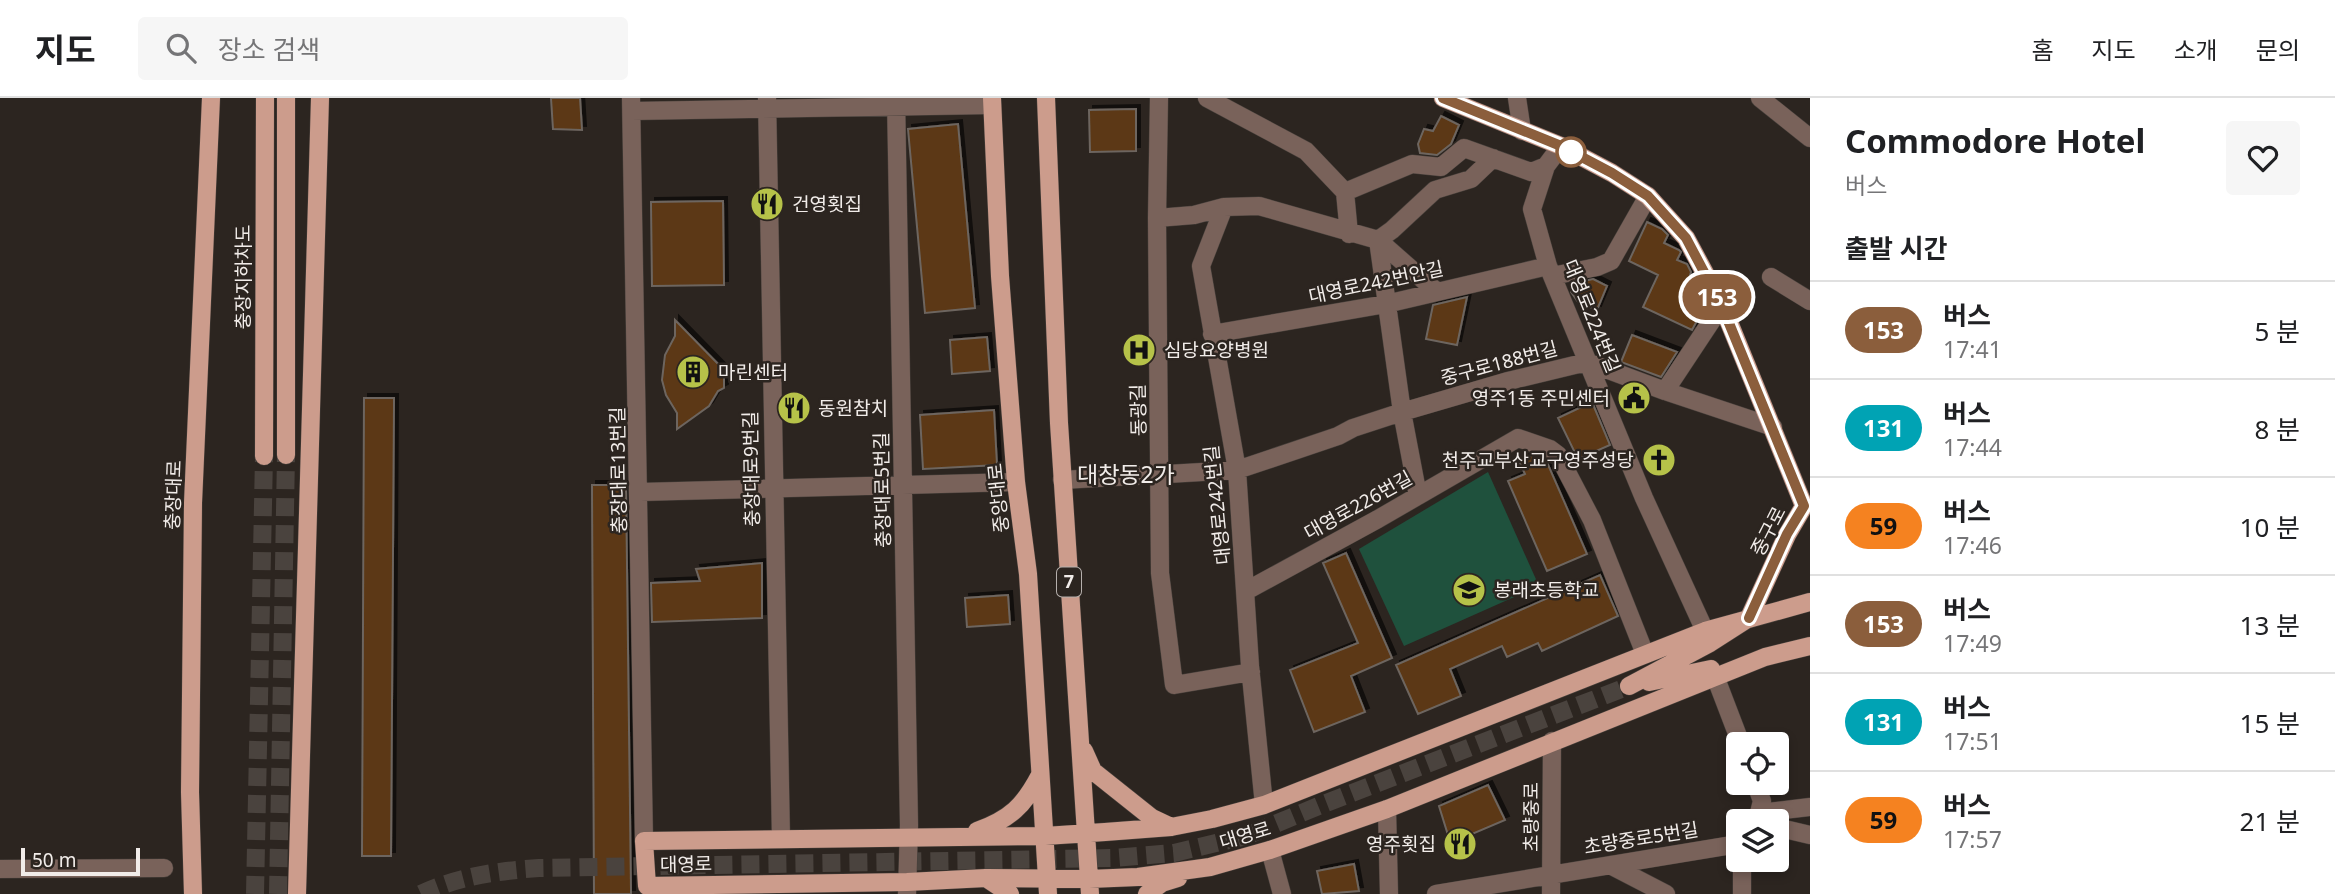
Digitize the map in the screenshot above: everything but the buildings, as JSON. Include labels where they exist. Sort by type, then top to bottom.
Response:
[{"type":"main road","name":"충장대로","points":[[193,894],[190,778],[194,503],[211,98]]},
{"type":"main road","name":"충장지하차도","points":[[264,456],[265,98]]},
{"type":"main road","points":[[286,98],[286,455]]},
{"type":"main road","points":[[297,894],[320,98]]},
{"type":"main road","name":"7","points":[[1046,98],[1062,480],[1089,886]]},
{"type":"main road","name":"중구로","points":[[1443,98],[1561,146],[1648,196],[1686,238],[1722,306],[1807,510],[1787,534],[1749,618]]},
{"type":"main road","name":"중앙대로","points":[[992,102],[1000,275],[1016,482],[1028,574],[1048,887]]},
{"type":"main road","name":"대영로","points":[[1810,602],[1705,631],[1264,805],[1212,819],[1171,827],[1045,836],[644,841],[647,890],[907,888],[986,878],[1048,887],[1089,886],[1210,867],[1270,850],[1387,808],[1715,676],[1765,657],[1810,646]]},
{"type":"main road","points":[[1749,618],[1710,643],[1629,686],[1765,657]]},
{"type":"main road","points":[[1081,745],[1093,771],[1152,818],[1171,827]]},
{"type":"main road","points":[[964,836],[1000,823],[1019,808],[1040,775]]},
{"type":"main road","points":[[1147,894],[1162,883],[1210,867]]},
{"type":"main road","points":[[986,878],[1010,894]]},
{"type":"street","name":"동광길","points":[[1159,98],[1157,218],[1160,573],[1174,685],[1251,672]]},
{"type":"street","points":[[1207,98],[1306,151],[1345,192],[1349,234]]},
{"type":"street","points":[[1517,98],[1522,131]]},
{"type":"street","points":[[1759,98],[1810,138]]},
{"type":"street","points":[[631,105],[992,102]]},
{"type":"street","name":"충장대로5번길","points":[[896,103],[909,837],[907,888]]},
{"type":"street","name":"충장대로9번길","points":[[767,104],[772,488],[781,839]]},
{"type":"street","name":"충장대로13번길","points":[[631,105],[640,492],[644,841]]},
{"type":"street","name":"대영로224번길","points":[[1561,146],[1546,166],[1532,209],[1550,271],[1644,498],[1705,631]]},
{"type":"street","points":[[1345,192],[1412,164],[1441,167],[1464,148],[1531,172],[1546,166]]},
{"type":"street","points":[[1378,240],[1435,190],[1471,179],[1493,158]]},
{"type":"street","points":[[1550,271],[1597,267],[1611,261],[1648,196]]},
{"type":"street","points":[[1157,218],[1194,215],[1224,207],[1259,206],[1311,219],[1349,234],[1378,240],[1436,291]]},
{"type":"street","name":"대영로242번길","points":[[1224,207],[1201,266],[1237,470],[1251,672],[1264,805]]},
{"type":"street","points":[[1378,240],[1385,304],[1418,496]]},
{"type":"street","name":"대영로242번안길","points":[[1212,334],[1385,304],[1436,291],[1550,271]]},
{"type":"street","points":[[1772,277],[1810,301]]},
{"type":"street","points":[[1665,391],[1722,306]]},
{"type":"street","name":"중구로188번길","points":[[1062,480],[1237,470],[1402,412],[1508,380],[1587,362],[1773,427]]},
{"type":"street","name":"대영로226번길","points":[[1246,591],[1518,438],[1550,449],[1558,455],[1592,520],[1645,654]]},
{"type":"street","points":[[640,492],[1016,482]]},
{"type":"street","points":[[1715,676],[1736,732]]},
{"type":"street","name":"초량중로","points":[[1551,894],[1552,741]]},
{"type":"street","points":[[1789,811],[1810,807]]},
{"type":"street","points":[[1387,808],[1389,894]]},
{"type":"street","points":[[1789,830],[1810,836]]},
{"type":"street","name":"초량중로5번길","points":[[1436,894],[1726,846]]},
{"type":"street","points":[[1270,850],[1282,894]]},
{"type":"street","points":[[1609,865],[1666,894]]},
{"type":"street","points":[[0,869],[164,868]]},
{"type":"street","points":[[1742,872],[1742,894]]},
{"type":"green space","points":[[1488,472],[1539,586],[1404,646],[1359,549]]},
{"type":"tunnel","points":[[278,894],[286,455]]},
{"type":"tunnel","points":[[255,894],[264,456]]},
{"type":"tunnel","points":[[421,894],[479,875],[539,868],[1114,858],[1174,853],[1246,836],[1629,686]]},
{"type":"bus line","name":"153","points":[[1443,98],[1561,146],[1612,173],[1648,196],[1686,238],[1722,306],[1804,506],[1787,534],[1749,618]]},
{"type":"place","name":"건영횟집","points":[[767,204]]},
{"type":"place","name":"심당요양병원","points":[[1139,350]]},
{"type":"place","name":"마린센터","points":[[693,372]]},
{"type":"place","name":"영주1동 주민센터","points":[[1634,398]]},
{"type":"place","name":"동원참치","points":[[794,408]]},
{"type":"place","name":"천주교부산교구영주성당","points":[[1659,460]]},
{"type":"place","name":"봉래초등학교","points":[[1469,590]]},
{"type":"place","name":"영주횟집","points":[[1460,844]]},
{"type":"district","name":"대창동2가","points":[[1126,475]]}]
